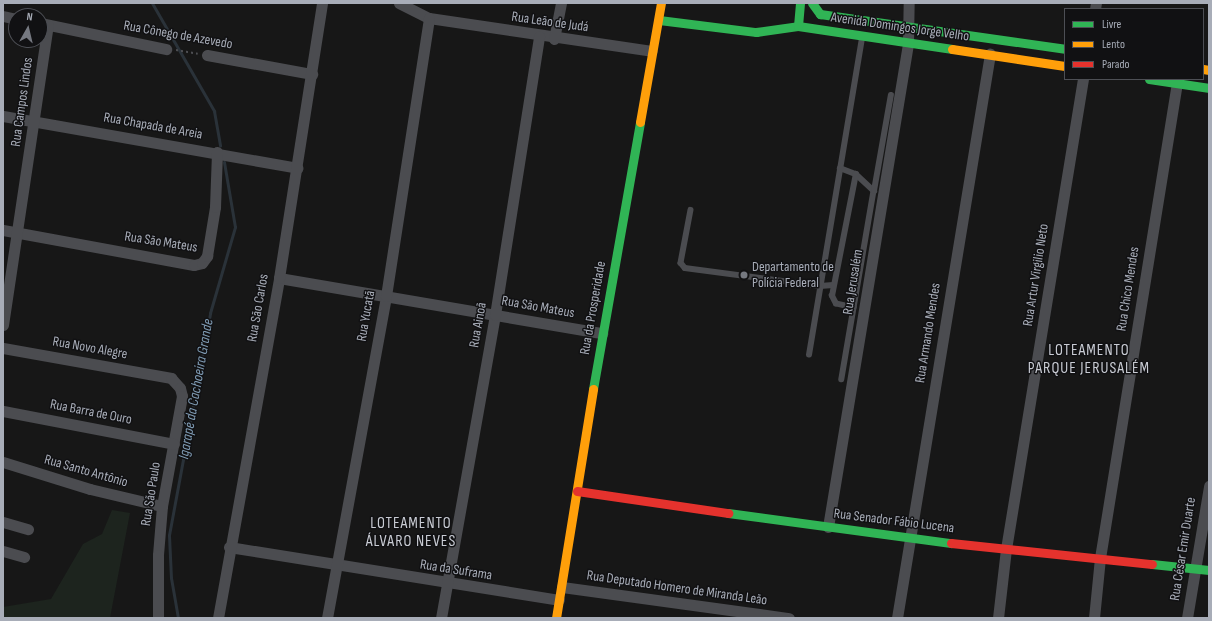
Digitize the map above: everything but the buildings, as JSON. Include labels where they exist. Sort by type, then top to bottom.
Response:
[{"type":"street","name":"Rua São Carlos","points":[[218,618],[229,546],[279,278],[322,3]]},
{"type":"street","name":"Rua Leão de Judá","points":[[399,3],[429,18],[554,39],[652,51]]},
{"type":"street","points":[[554,39],[561,3]]},
{"type":"street","name":"Rua da Prosperidade","points":[[556,618],[602,333],[661,3]]},
{"type":"street","points":[[798,26],[800,3]]},
{"type":"street","name":"Rua Jerusalém","points":[[828,527],[908,42],[907,27],[909,3]]},
{"type":"street","name":"Avenida Domingos Jorge Velho","points":[[813,6],[820,14],[1064,49]]},
{"type":"street","name":"Rua Yucatã","points":[[327,618],[386,296],[429,18]]},
{"type":"street","name":"Avenida Domingos Jorge Velho","points":[[659,20],[745,32],[772,31],[798,26],[1064,66]]},
{"type":"street","name":"Rua Cônego de Azevedo","points":[[48,25],[166,49]]},
{"type":"street","name":"Rua Ainoã","points":[[441,618],[495,315],[539,36]]},
{"type":"street","name":"Rua Campos Lindos","points":[[3,325],[19,233],[35,121],[42,48]]},
{"type":"street","name":"Rua Armando Mendes","points":[[897,618],[990,54]]},
{"type":"street","name":"Rua Cônego de Azevedo","points":[[207,55],[312,74]]},
{"type":"street","name":"Rua Artur Virgilio Neto","points":[[998,618],[1006,549],[1083,80]]},
{"type":"street","points":[[1157,80],[1209,88]]},
{"type":"street","name":"Rua Chico Mendes","points":[[1094,618],[1100,558],[1177,83]]},
{"type":"street","name":"Rua Chapada de Areia","points":[[3,116],[217,152],[297,168]]},
{"type":"street","name":"Rua São Mateus","points":[[3,230],[194,265],[202,264],[207,256],[215,207],[217,152]]},
{"type":"street","name":"Rua São Mateus","points":[[279,278],[602,333]]},
{"type":"street","name":"Rua Novo Alegre","points":[[3,348],[171,378]]},
{"type":"street","name":"Rua São Paulo","points":[[158,618],[158,555],[162,506],[182,396],[180,388],[171,378]]},
{"type":"street","name":"Rua Barra de Ouro","points":[[3,411],[174,444]]},
{"type":"street","name":"Rua Santo Antônio","points":[[3,462],[90,489],[162,506]]},
{"type":"street","name":"Rua César Emir Duarte","points":[[1187,618],[1209,486]]},
{"type":"street","name":"Rua Senador Fábio Lucena","points":[[577,491],[910,539],[1209,570]]},
{"type":"street","points":[[3,522],[28,529]]},
{"type":"street","name":"Rua da Suframa","points":[[229,546],[336,566],[559,600]]},
{"type":"street","points":[[3,551],[24,557]]},
{"type":"street","name":"Rua Deputado Homero de Miranda Leão","points":[[562,587],[789,618]]},
{"type":"lane","points":[[809,354],[864,21]]},
{"type":"lane","points":[[842,379],[891,95]]},
{"type":"lane","points":[[840,168],[856,174],[874,191]]},
{"type":"lane","points":[[854,308],[836,304],[833,300],[833,285],[856,174]]},
{"type":"lane","points":[[691,210],[681,263],[685,268],[820,286],[833,285]]},
{"type":"path","name":"Rua Cônego de Azevedo","points":[[166,49],[207,55]]},
{"type":"shaded area","points":[[112,510],[130,513],[110,618],[3,618],[3,607],[51,599],[83,544],[102,534]]},
{"type":"waterway","name":"Igarapé da Cachoeira Grande","points":[[152,3],[214,111],[220,145]]},
{"type":"waterway","name":"Igarapé da Cachoeira Grande","points":[[178,618],[171,578],[169,535],[210,313],[235,227],[224,162]]},
{"type":"traffic: fast","points":[[798,26],[800,3]]},
{"type":"traffic: fast","points":[[812,3],[820,14],[1064,49]]},
{"type":"traffic: fast","points":[[659,20],[756,32],[798,26],[952,49]]},
{"type":"traffic: fast","points":[[1156,80],[1209,88]]},
{"type":"traffic: fast","points":[[593,389],[640,122]]},
{"type":"traffic: fast","points":[[728,513],[951,543]]},
{"type":"traffic: fast","points":[[1152,564],[1209,570]]},
{"type":"traffic: slow","points":[[640,122],[661,3]]},
{"type":"traffic: slow","points":[[952,49],[1064,66]]},
{"type":"traffic: slow","points":[[1204,69],[1209,70]]},
{"type":"traffic: slow","points":[[556,618],[593,389]]},
{"type":"traffic: jam","points":[[577,491],[728,513]]},
{"type":"traffic: jam","points":[[951,543],[1152,564]]},
{"type":"place","name":"Departamento de Polícia Federal","points":[[744,275]]},
{"type":"district","name":"LOTEAMENTO PARQUE JERUSALÉM","points":[[1089,360]]},
{"type":"district","name":"LOTEAMENTO ÁLVARO NEVES","points":[[411,533]]}]
